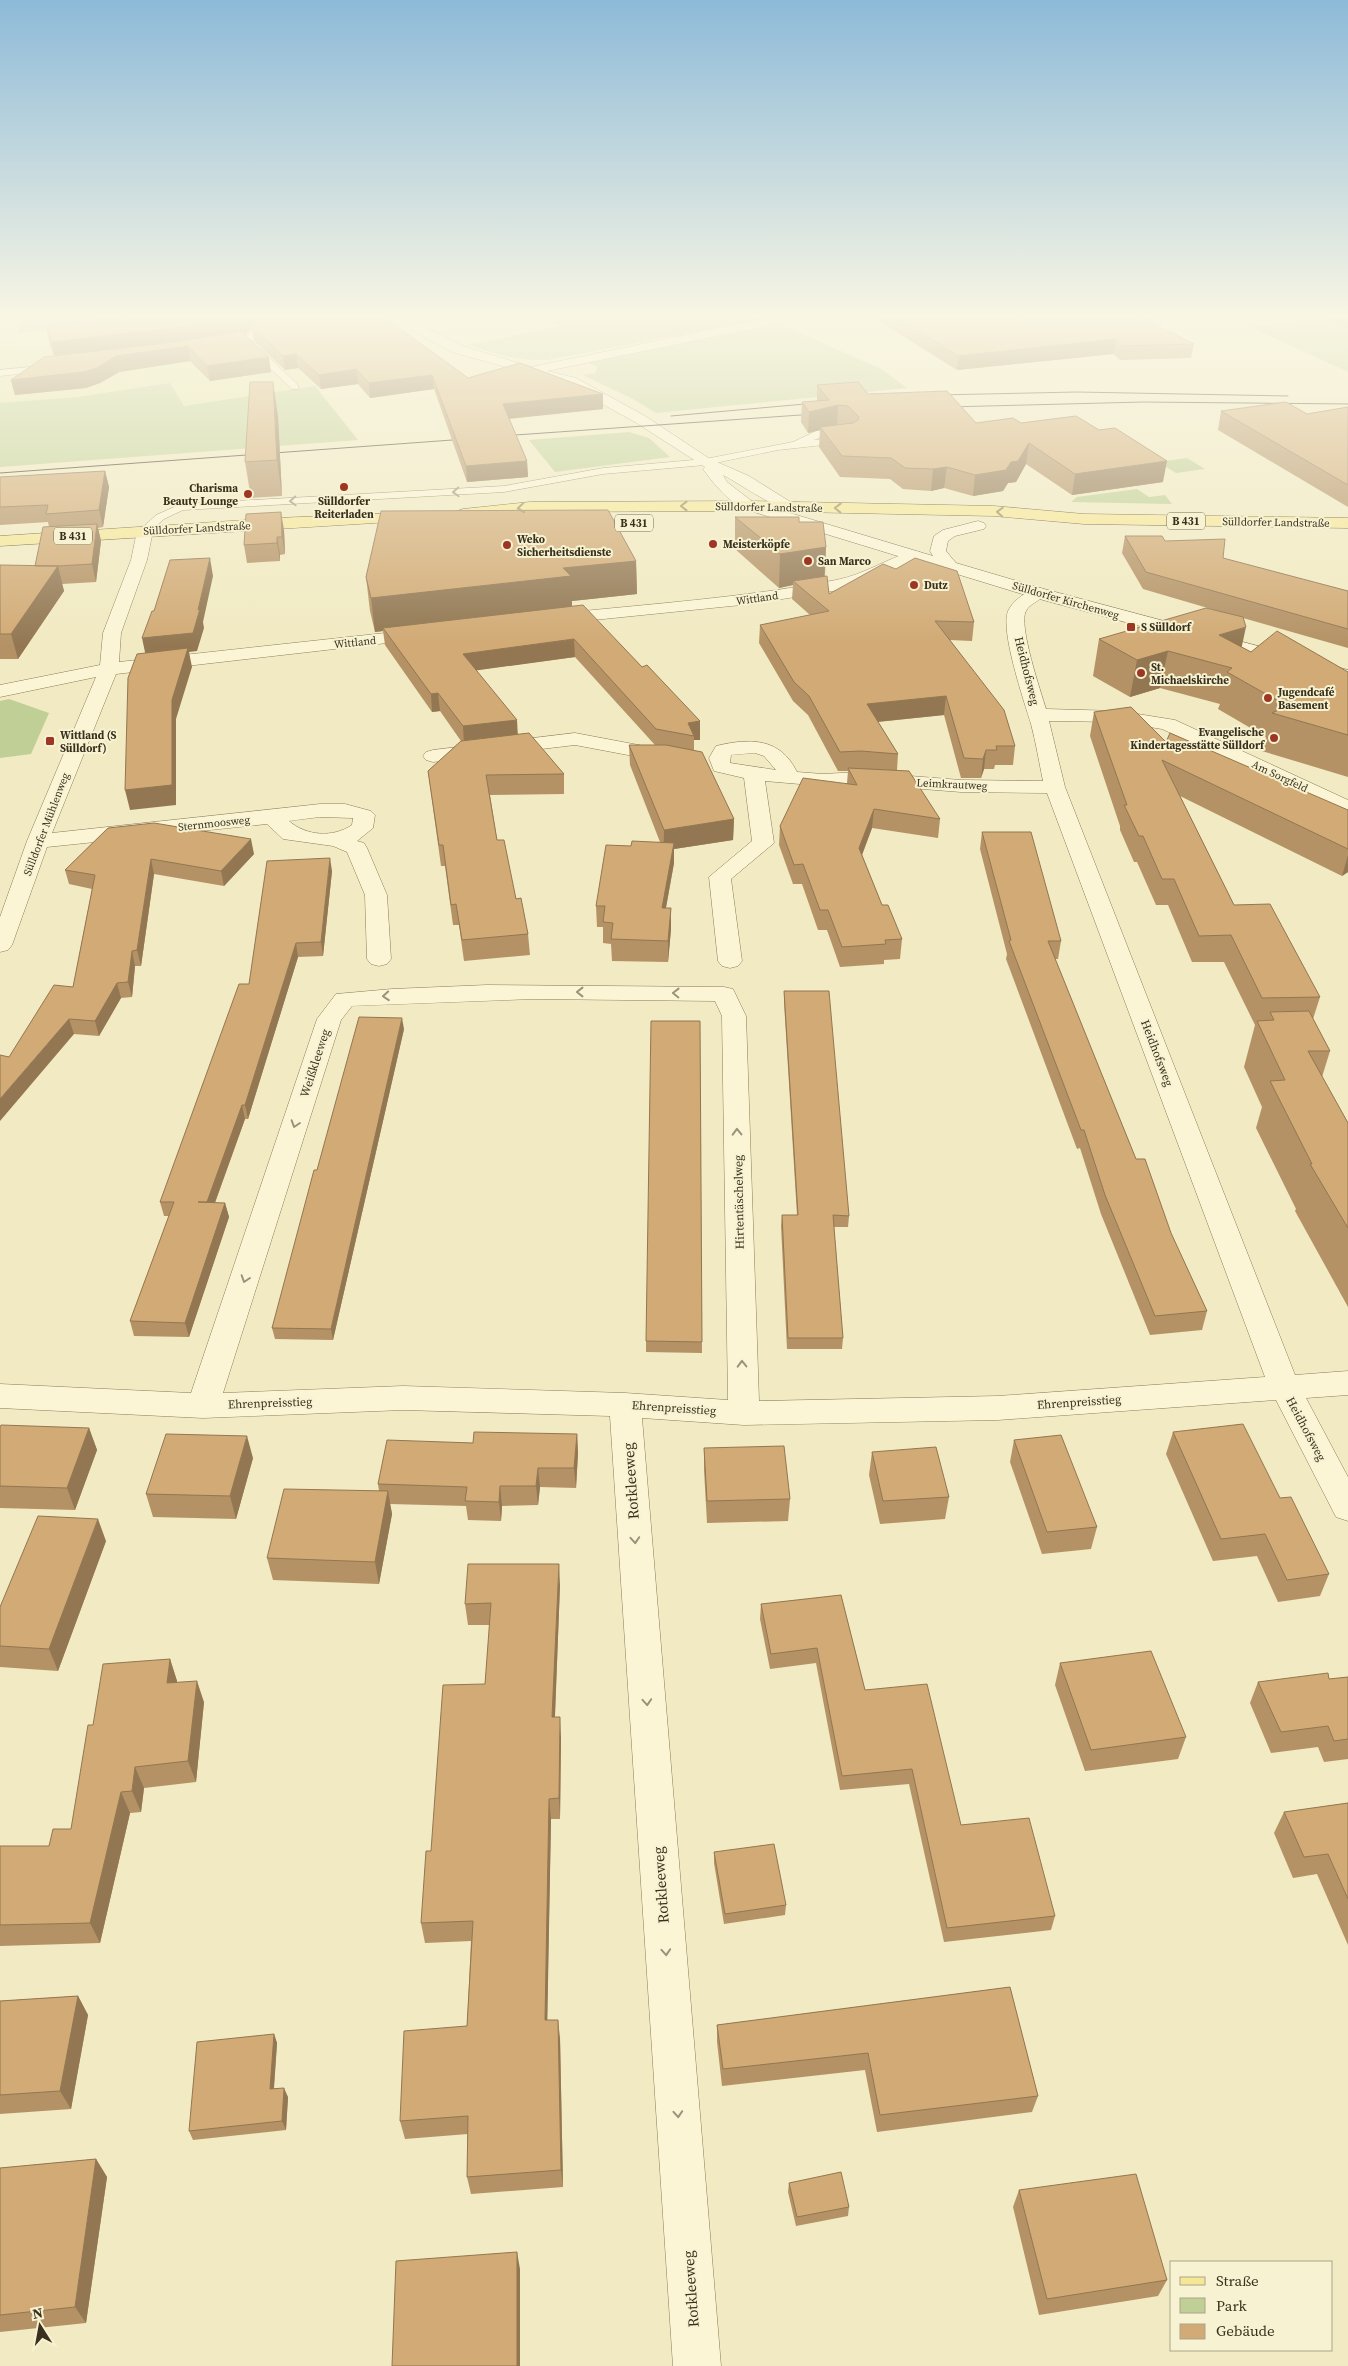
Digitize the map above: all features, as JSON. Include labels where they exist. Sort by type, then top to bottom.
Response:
[{"type":"main road","name":"Sülldorfer Landstraße","points":[[0,541],[145,531],[445,516],[530,507],[788,506],[994,512],[1084,519],[1348,523]]},
{"type":"main road","name":"Sülldorfer Landstraße","points":[[445,516],[528,523]]},
{"type":"main road","name":"Sülldorfer Landstraße","points":[[933,526],[978,526],[1084,519]]},
{"type":"main road","name":"Sülldorfer Landstraße","points":[[755,523],[870,525]]},
{"type":"street","name":"Sülldorfer Kirchenweg","points":[[650,425],[705,462],[744,479],[815,524]]},
{"type":"street","name":"Sülldorfer Kirchenweg","points":[[705,462],[722,485],[750,506],[815,524],[1038,593],[1348,676]]},
{"type":"street","points":[[949,565],[938,550],[940,539],[949,533],[978,526]]},
{"type":"street","name":"Sülldorfer Mühlenweg","points":[[0,946],[38,841],[109,669],[112,633],[139,560],[145,531]]},
{"type":"street","name":"Wittland","points":[[540,621],[751,599],[839,585],[868,577],[914,556]]},
{"type":"street","name":"Heidhofsweg","points":[[1038,593],[1023,604],[1017,612],[1016,624],[1027,680],[1038,715],[1055,787],[1285,1388],[1348,1508]]},
{"type":"street","name":"Wittland","points":[[0,691],[109,669],[442,632]]},
{"type":"street","name":"Am Sorgfeld","points":[[1038,715],[1112,714],[1139,717],[1168,724],[1348,808]]},
{"type":"street","points":[[433,756],[574,739],[682,759]]},
{"type":"street","name":"Leimkrautweg","points":[[789,776],[783,761],[770,749],[745,746],[723,750],[719,758],[711,765],[754,774],[823,780],[859,778],[961,786],[1055,787]]},
{"type":"street","points":[[730,961],[720,877],[762,843],[754,774]]},
{"type":"street","name":"Sternmoosweg","points":[[38,841],[355,810],[364,815],[362,828],[350,836],[336,840]]},
{"type":"street","points":[[272,817],[291,834],[336,840],[356,848],[376,895],[379,959]]},
{"type":"street","name":"Weißkleeweg","points":[[203,1406],[329,1019],[346,999],[426,993],[629,992],[724,994]]},
{"type":"street","name":"Hirtentäschelweg","points":[[724,994],[734,1016],[744,1413]]},
{"type":"street","name":"Ehrenpreisstieg","points":[[0,1396],[203,1406],[404,1398],[625,1404],[744,1413],[998,1408],[1348,1383]]},
{"type":"street","name":"Rotkleeweg","points":[[625,1404],[697,2366]]},
{"type":"lane","points":[[145,531],[160,517],[181,507],[504,489],[603,471],[705,462],[797,444]]},
{"type":"green space","points":[[0,425],[346,425],[358,440],[0,467]]},
{"type":"green space","points":[[629,432],[649,438],[670,457],[555,472],[529,440]]},
{"type":"green space","points":[[1187,458],[1205,469],[1176,473],[1158,462]]},
{"type":"green space","points":[[1137,489],[1149,497],[1165,495],[1172,504],[1071,502],[1077,497]]},
{"type":"green space","points":[[9,699],[49,713],[31,754],[0,758],[0,701]]},
{"type":"building","points":[[247,425],[275,425],[277,460],[245,462]]},
{"type":"building","points":[[451,425],[512,425],[527,461],[466,466]]},
{"type":"building","points":[[833,425],[1091,425],[1099,430],[1115,428],[1167,461],[1075,474],[1029,443],[1018,461],[1011,462],[1006,470],[975,475],[947,467],[933,469],[905,468],[891,458],[842,456],[820,427]]},
{"type":"building","points":[[1246,425],[1348,425],[1348,485]]},
{"type":"building","points":[[105,471],[99,510],[46,514],[48,505],[0,507],[0,477]]},
{"type":"building","points":[[608,510],[636,561],[563,568],[571,576],[371,598],[366,577],[381,511]]},
{"type":"building","points":[[281,512],[282,537],[277,537],[277,543],[244,545],[246,514]]},
{"type":"building","points":[[735,517],[799,517],[799,522],[823,522],[826,547],[780,554]]},
{"type":"building","points":[[97,524],[92,564],[35,566],[43,527]]},
{"type":"building","points":[[1125,536],[1162,536],[1165,541],[1225,539],[1223,558],[1348,591],[1348,629],[1146,572]]},
{"type":"building","points":[[210,558],[198,610],[200,609],[193,633],[142,638],[152,611],[154,611],[170,560]]},
{"type":"building","points":[[915,558],[957,571],[974,622],[935,621],[1004,710],[1015,746],[996,746],[997,750],[986,750],[983,759],[964,758],[946,696],[867,704],[898,754],[861,751],[840,752],[809,696],[794,682],[760,625],[829,611],[793,581],[827,576],[829,594],[883,564],[896,569]]},
{"type":"building","points":[[0,565],[58,566],[11,634],[0,634]]},
{"type":"building","points":[[583,605],[642,667],[647,665],[700,721],[688,723],[694,736],[656,729],[574,639],[463,654],[517,720],[463,726],[438,693],[431,694],[383,628]]},
{"type":"building","points":[[1206,608],[1243,617],[1246,627],[1219,635],[1251,652],[1277,631],[1348,672],[1348,735],[1272,713],[1287,706],[1227,672],[1232,668],[1168,651],[1137,660],[1099,639]]},
{"type":"building","points":[[188,648],[172,700],[172,785],[125,790],[128,678],[137,654]]},
{"type":"building","points":[[1131,707],[1166,742],[1170,733],[1348,810],[1348,849],[1162,760],[1234,905],[1270,904],[1320,997],[1262,998],[1231,935],[1199,936],[1174,879],[1162,879],[1143,836],[1139,836],[1124,805],[1127,805],[1094,712]]},
{"type":"building","points":[[529,733],[564,774],[486,775],[497,840],[504,840],[516,899],[521,898],[528,934],[462,940],[456,904],[451,905],[443,845],[439,845],[428,771],[461,741]]},
{"type":"building","points":[[629,745],[666,745],[702,752],[734,819],[664,830]]},
{"type":"building","points":[[848,768],[909,771],[940,819],[874,809],[859,848],[882,905],[888,905],[902,939],[885,940],[886,944],[842,947],[828,910],[820,910],[803,864],[794,865],[780,826],[803,778],[857,785]]},
{"type":"building","points":[[154,823],[251,839],[221,871],[151,859],[137,950],[132,951],[128,982],[117,983],[95,1021],[69,1019],[0,1099],[0,1055],[9,1057],[54,985],[73,987],[95,875],[65,870],[108,828]]},
{"type":"building","points":[[982,832],[1031,832],[1061,941],[1048,941],[1136,1159],[1145,1159],[1171,1233],[1207,1311],[1155,1316],[1105,1195],[1084,1130],[1081,1130],[1009,941],[1011,940]]},
{"type":"building","points":[[632,841],[674,843],[662,908],[671,908],[668,941],[611,939],[613,923],[603,922],[605,906],[596,906],[606,845],[631,846]]},
{"type":"building","points":[[330,858],[321,942],[296,943],[245,1105],[242,1105],[207,1202],[198,1202],[225,1203],[185,1323],[130,1321],[174,1202],[160,1202],[239,984],[249,984],[267,861]]},
{"type":"building","points":[[784,991],[829,991],[849,1216],[833,1215],[843,1338],[788,1338],[782,1215],[798,1215]]},
{"type":"building","points":[[1309,1011],[1330,1051],[1308,1051],[1348,1123],[1348,1228],[1310,1164],[1312,1164],[1270,1081],[1285,1080],[1257,1021],[1274,1020],[1270,1012]]},
{"type":"building","points":[[359,1017],[402,1018],[331,1329],[272,1328],[314,1170],[317,1170]]},
{"type":"building","points":[[651,1021],[700,1021],[702,1342],[646,1341]]},
{"type":"building","points":[[1243,1424],[1280,1498],[1291,1497],[1329,1574],[1287,1580],[1265,1534],[1221,1539],[1173,1432]]},
{"type":"building","points":[[1,1425],[89,1428],[67,1488],[0,1486]]},
{"type":"building","points":[[474,1432],[577,1434],[574,1468],[538,1468],[536,1486],[500,1486],[499,1502],[465,1501],[467,1487],[378,1484],[387,1440],[473,1443]]},
{"type":"building","points":[[166,1434],[247,1436],[230,1496],[146,1494]]},
{"type":"building","points":[[1061,1435],[1097,1527],[1047,1532],[1014,1440]]},
{"type":"building","points":[[784,1446],[790,1499],[707,1501],[704,1448]]},
{"type":"building","points":[[936,1447],[949,1497],[883,1501],[872,1452]]},
{"type":"building","points":[[284,1489],[388,1491],[375,1562],[267,1558]]},
{"type":"building","points":[[38,1516],[98,1519],[49,1649],[0,1646],[0,1607]]},
{"type":"building","points":[[468,1564],[559,1564],[552,1717],[560,1717],[559,1798],[549,1799],[545,2020],[558,2020],[561,2170],[467,2177],[468,2116],[400,2121],[404,2031],[467,2026],[473,1921],[421,1923],[426,1851],[431,1851],[443,1685],[485,1684],[491,1603],[465,1604]]},
{"type":"building","points":[[841,1595],[865,1690],[927,1684],[961,1825],[1029,1818],[1055,1916],[947,1928],[912,1769],[842,1776],[817,1648],[771,1654],[761,1604]]},
{"type":"building","points":[[1151,1651],[1186,1737],[1091,1750],[1060,1663]]},
{"type":"building","points":[[170,1659],[167,1683],[197,1681],[188,1761],[135,1767],[132,1791],[121,1792],[90,1923],[0,1925],[0,1846],[49,1846],[53,1829],[71,1829],[88,1725],[93,1725],[103,1664]]},
{"type":"building","points":[[1328,1673],[1329,1679],[1348,1677],[1348,1739],[1334,1741],[1328,1726],[1281,1732],[1258,1682]]},
{"type":"building","points":[[1348,1803],[1348,1899],[1328,1854],[1304,1857],[1284,1812]]},
{"type":"building","points":[[774,1844],[786,1905],[725,1914],[714,1852]]},
{"type":"building","points":[[1010,1987],[1038,2096],[880,2115],[868,2053],[723,2069],[717,2025]]},
{"type":"building","points":[[78,1996],[60,2091],[0,2095],[0,2001]]},
{"type":"building","points":[[274,2034],[270,2089],[284,2088],[282,2121],[189,2131],[197,2042]]},
{"type":"building","points":[[96,2159],[75,2307],[0,2315],[0,2168]]},
{"type":"building","points":[[841,2172],[849,2207],[797,2217],[789,2183]]},
{"type":"building","points":[[1136,2174],[1167,2280],[1047,2299],[1019,2190]]},
{"type":"building","points":[[517,2252],[517,2366],[392,2366],[396,2261]]},
{"type":"tram line","points":[[501,436],[652,425]]},
{"type":"tram line","points":[[0,473],[466,439]]},
{"type":"place","name":"Sülldorfer Reiterladen","points":[[344,487]]},
{"type":"place","name":"Charisma Beauty Lounge","points":[[248,494]]},
{"type":"place","name":"Meisterköpfe","points":[[713,544]]},
{"type":"place","name":"Weko Sicherheitsdienste","points":[[507,545]]},
{"type":"place","name":"San Marco","points":[[808,561]]},
{"type":"place","name":"Dutz","points":[[914,585]]},
{"type":"place","name":"S Sülldorf","points":[[1131,627]]},
{"type":"place","name":"St. Michaelskirche","points":[[1141,673]]},
{"type":"place","name":"Jugendcafé Basement","points":[[1268,698]]},
{"type":"place","name":"Evangelische Kindertagesstätte Sülldorf","points":[[1274,738]]},
{"type":"place","name":"Wittland (S Sülldorf)","points":[[50,741]]}]
